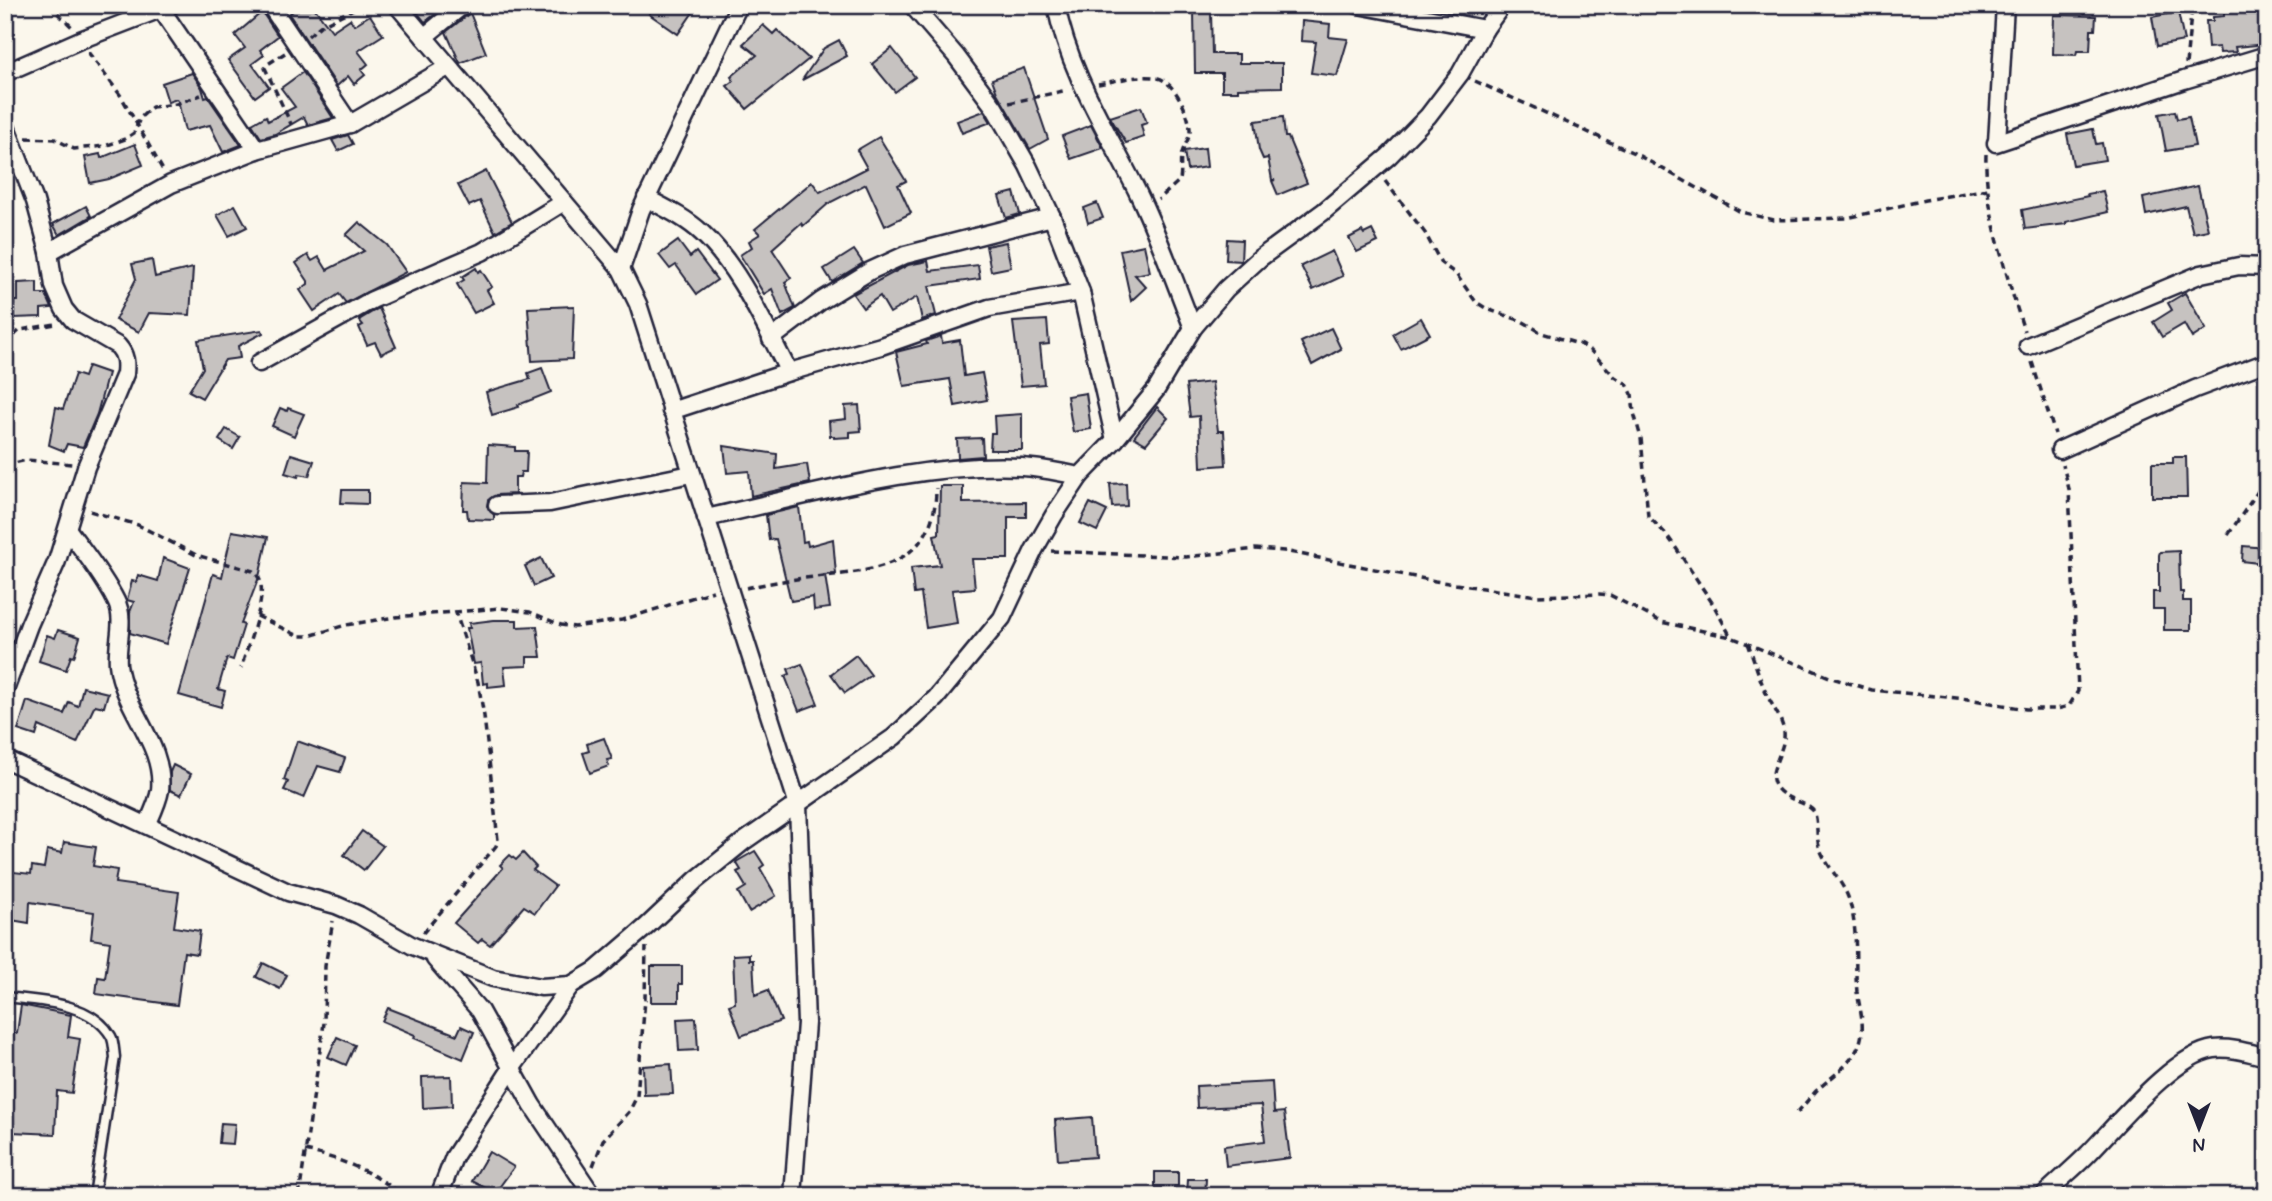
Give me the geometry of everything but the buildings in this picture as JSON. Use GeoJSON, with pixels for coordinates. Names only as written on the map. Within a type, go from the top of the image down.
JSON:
{"type":"FeatureCollection","features":[{"type":"Feature","properties":{"kind":"street"},"geometry":{"type":"LineString","coordinates":[[270,5],[350,124]]}},
{"type":"Feature","properties":{"kind":"street"},"geometry":{"type":"LineString","coordinates":[[397,5],[621,270],[638,304],[799,805],[806,1023],[793,1196]]}},
{"type":"Feature","properties":{"kind":"street"},"geometry":{"type":"LineString","coordinates":[[424,37],[463,5]]}},
{"type":"Feature","properties":{"kind":"street"},"geometry":{"type":"LineString","coordinates":[[621,270],[646,198],[738,5]]}},
{"type":"Feature","properties":{"kind":"street"},"geometry":{"type":"LineString","coordinates":[[912,5],[956,56],[994,107],[1028,166],[1052,217],[1081,292],[1115,440]]}},
{"type":"Feature","properties":{"kind":"street"},"geometry":{"type":"LineString","coordinates":[[1056,5],[1061,32],[1083,86],[1145,210],[1193,328]]}},
{"type":"Feature","properties":{"kind":"street"},"geometry":{"type":"LineString","coordinates":[[1359,5],[1485,29]]}},
{"type":"Feature","properties":{"kind":"street"},"geometry":{"type":"LineString","coordinates":[[439,1196],[454,1157],[511,1069],[571,985],[596,970],[734,849],[894,737],[936,698],[1002,618],[1034,550],[1080,476],[1115,440],[1156,390],[1193,328],[1226,289],[1260,258],[1323,212],[1374,169],[1428,116],[1460,74],[1502,5]]}},
{"type":"Feature","properties":{"kind":"street"},"geometry":{"type":"LineString","coordinates":[[2005,5],[1997,143],[2267,55]]}},
{"type":"Feature","properties":{"kind":"street"},"geometry":{"type":"LineString","coordinates":[[5,73],[166,7],[257,150]]}},
{"type":"Feature","properties":{"kind":"street"},"geometry":{"type":"LineString","coordinates":[[49,252],[171,184],[257,150],[350,124],[448,67]]}},
{"type":"Feature","properties":{"kind":"street"},"geometry":{"type":"LineString","coordinates":[[5,690],[68,530],[86,467],[125,374],[126,364],[124,352],[118,346],[74,320],[64,309],[54,286],[49,252],[35,201],[7,131]]}},
{"type":"Feature","properties":{"kind":"street"},"geometry":{"type":"LineString","coordinates":[[646,198],[700,231],[718,249],[789,372]]}},
{"type":"Feature","properties":{"kind":"street"},"geometry":{"type":"LineString","coordinates":[[259,363],[372,300],[482,252],[564,202]]}},
{"type":"Feature","properties":{"kind":"street"},"geometry":{"type":"LineString","coordinates":[[772,339],[821,301],[870,271],[905,255],[1052,217]]}},
{"type":"Feature","properties":{"kind":"street"},"geometry":{"type":"LineString","coordinates":[[2028,346],[2201,274],[2239,266],[2267,267]]}},
{"type":"Feature","properties":{"kind":"street"},"geometry":{"type":"LineString","coordinates":[[671,411],[789,372],[881,346],[989,308],[1081,292]]}},
{"type":"Feature","properties":{"kind":"street"},"geometry":{"type":"LineString","coordinates":[[2060,450],[2194,389],[2267,362]]}},
{"type":"Feature","properties":{"kind":"street"},"geometry":{"type":"LineString","coordinates":[[706,518],[907,473],[1024,467],[1080,476]]}},
{"type":"Feature","properties":{"kind":"street"},"geometry":{"type":"LineString","coordinates":[[496,506],[550,503],[691,474]]}},
{"type":"Feature","properties":{"kind":"street"},"geometry":{"type":"LineString","coordinates":[[68,530],[109,589],[119,609],[118,664],[124,691],[154,752],[160,777],[159,792],[147,825]]}},
{"type":"Feature","properties":{"kind":"street"},"geometry":{"type":"LineString","coordinates":[[5,759],[288,892],[336,905],[359,915],[431,954],[493,978],[523,985],[541,988],[571,985]]}},
{"type":"Feature","properties":{"kind":"street"},"geometry":{"type":"LineString","coordinates":[[431,954],[480,1011],[511,1069],[590,1190]]}},
{"type":"Feature","properties":{"kind":"street"},"geometry":{"type":"LineString","coordinates":[[2043,1196],[2172,1070],[2211,1049],[2231,1049],[2267,1057]]}},
{"type":"Feature","properties":{"kind":"lane"},"geometry":{"type":"LineString","coordinates":[[5,997],[74,1008],[95,1018],[112,1037],[115,1057],[94,1196]]}},
{"type":"Feature","properties":{"kind":"path"},"geometry":{"type":"LineString","coordinates":[[49,5],[76,32],[121,96],[171,184]]}},
{"type":"Feature","properties":{"kind":"path"},"geometry":{"type":"LineString","coordinates":[[298,139],[265,68],[320,26],[361,5]]}},
{"type":"Feature","properties":{"kind":"path"},"geometry":{"type":"LineString","coordinates":[[2184,80],[2192,5]]}},
{"type":"Feature","properties":{"kind":"path"},"geometry":{"type":"LineString","coordinates":[[1460,74],[1634,153],[1741,212],[1774,220],[1847,218],[1989,189]]}},
{"type":"Feature","properties":{"kind":"path"},"geometry":{"type":"LineString","coordinates":[[994,107],[1083,86],[1161,78],[1172,88],[1184,106],[1190,133],[1181,156],[1180,180],[1173,189],[1145,210]]}},
{"type":"Feature","properties":{"kind":"path"},"geometry":{"type":"LineString","coordinates":[[7,131],[55,139],[66,146],[84,150],[125,139],[134,133],[144,113],[152,107],[176,104],[206,93],[212,83]]}},
{"type":"Feature","properties":{"kind":"path"},"geometry":{"type":"LineString","coordinates":[[1034,550],[1186,557],[1255,549],[1284,551],[1435,582],[1536,596],[1609,595],[1661,622],[1748,643],[1832,678],[1872,690],[1968,699],[2026,709],[2057,709],[2069,706],[2078,691],[2069,489],[2060,450],[2007,273],[1989,189],[1986,149],[1997,143]]}},
{"type":"Feature","properties":{"kind":"path"},"geometry":{"type":"LineString","coordinates":[[1374,169],[1425,233],[1441,263],[1456,274],[1476,302],[1487,309],[1522,321],[1542,333],[1582,345],[1615,377],[1627,384],[1632,394],[1643,448],[1648,516],[1676,548],[1713,604],[1731,638]]}},
{"type":"Feature","properties":{"kind":"path"},"geometry":{"type":"LineString","coordinates":[[5,344],[20,330],[74,320]]}},
{"type":"Feature","properties":{"kind":"path"},"geometry":{"type":"LineString","coordinates":[[5,465],[38,460],[86,467]]}},
{"type":"Feature","properties":{"kind":"path"},"geometry":{"type":"LineString","coordinates":[[257,616],[299,636],[395,617],[512,608],[530,612],[561,625],[591,626],[645,614],[729,588],[884,567],[905,556],[927,529],[936,494],[936,470]]}},
{"type":"Feature","properties":{"kind":"path"},"geometry":{"type":"LineString","coordinates":[[2228,535],[2267,478]]}},
{"type":"Feature","properties":{"kind":"path"},"geometry":{"type":"LineString","coordinates":[[74,506],[138,525],[196,555],[253,571],[261,586],[257,616],[241,668]]}},
{"type":"Feature","properties":{"kind":"path"},"geometry":{"type":"LineString","coordinates":[[413,946],[496,846],[498,840],[478,682],[456,612]]}},
{"type":"Feature","properties":{"kind":"path"},"geometry":{"type":"LineString","coordinates":[[1748,643],[1766,693],[1783,725],[1783,749],[1773,781],[1787,797],[1811,808],[1815,814],[1819,846],[1848,898],[1857,945],[1857,992],[1863,1033],[1859,1046],[1839,1072],[1816,1091],[1795,1115]]}},
{"type":"Feature","properties":{"kind":"path"},"geometry":{"type":"LineString","coordinates":[[299,1196],[324,1023],[325,966],[336,905]]}},
{"type":"Feature","properties":{"kind":"path"},"geometry":{"type":"LineString","coordinates":[[590,1190],[599,1148],[629,1112],[637,1096],[646,984],[646,927]]}},
{"type":"Feature","properties":{"kind":"path"},"geometry":{"type":"LineString","coordinates":[[305,1151],[330,1156],[383,1181],[403,1196]]}}]}
